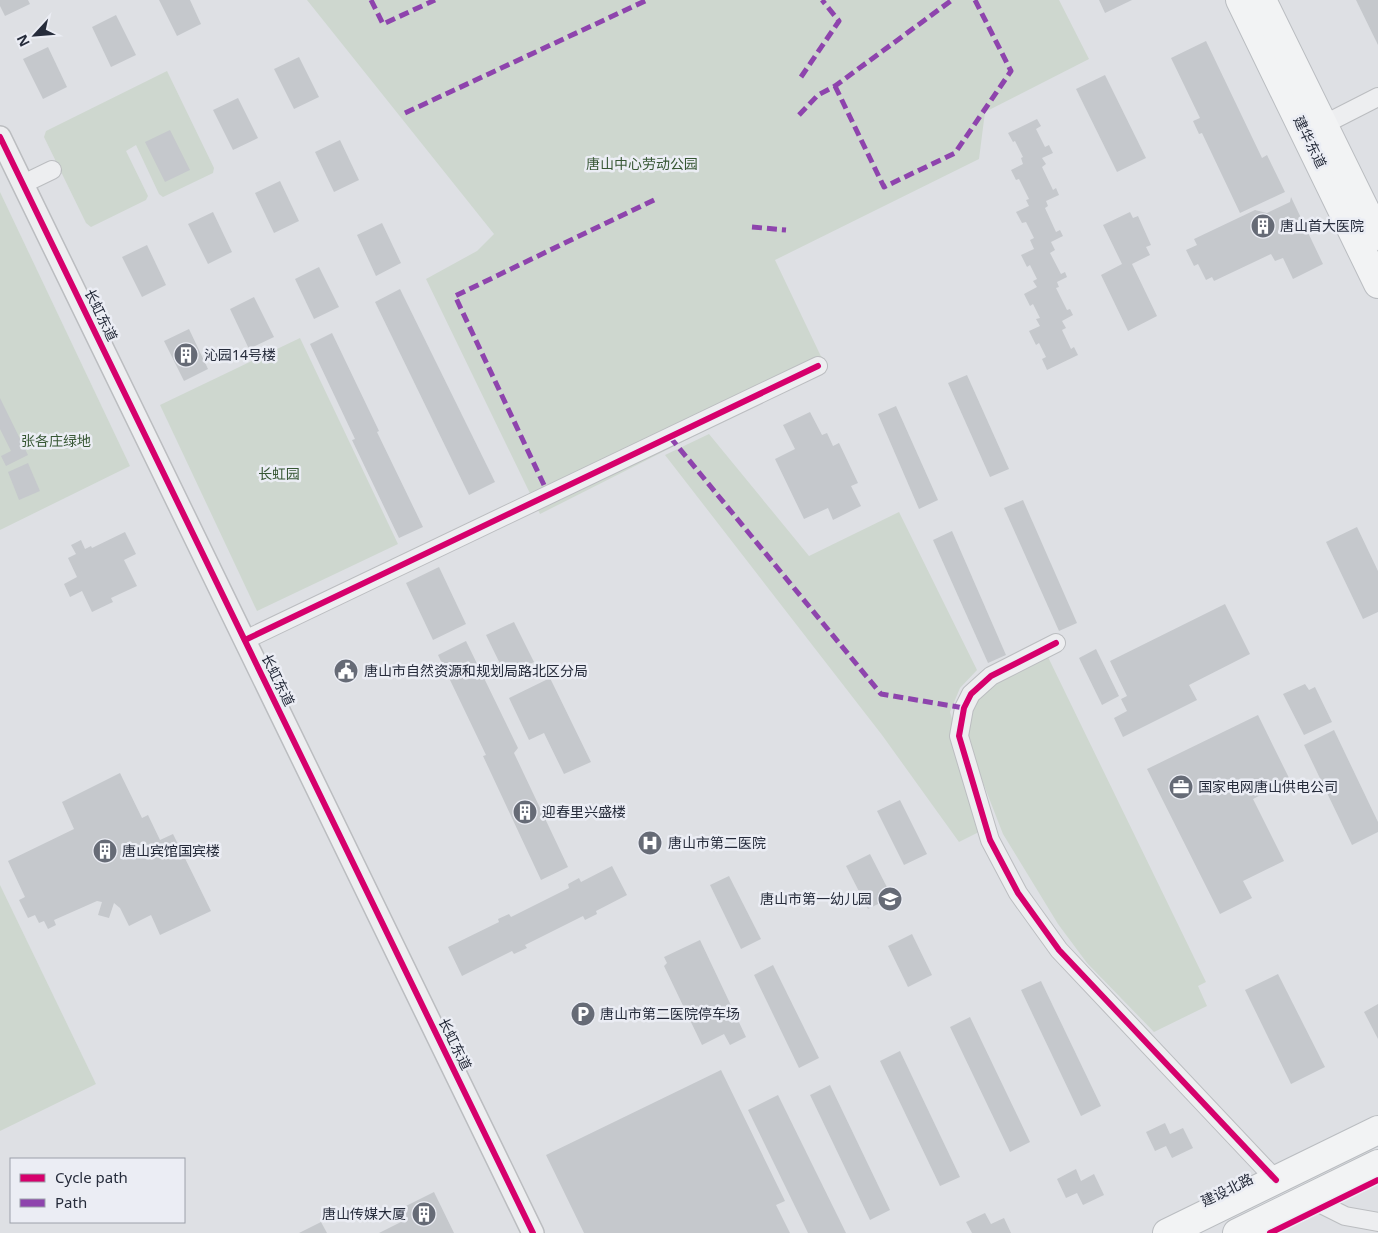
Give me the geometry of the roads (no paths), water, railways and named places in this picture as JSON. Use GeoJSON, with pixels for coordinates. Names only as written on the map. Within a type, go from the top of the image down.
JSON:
{"type":"FeatureCollection","features":[{"type":"Feature","properties":{"kind":"main road","name":"建华东道"},"geometry":{"type":"LineString","coordinates":[[1240,0],[1378,284]]}},
{"type":"Feature","properties":{"kind":"main road","name":"建华东道"},"geometry":{"type":"LineString","coordinates":[[1262,0],[1378,236]]}},
{"type":"Feature","properties":{"kind":"main road","name":"建设北路"},"geometry":{"type":"LineString","coordinates":[[1167,1233],[1378,1130]]}},
{"type":"Feature","properties":{"kind":"main road"},"geometry":{"type":"LineString","coordinates":[[1237,1233],[1378,1164]]}},
{"type":"Feature","properties":{"kind":"street"},"geometry":{"type":"LineString","coordinates":[[1323,124],[1378,97]]}},
{"type":"Feature","properties":{"kind":"street","name":"长虹东道"},"geometry":{"type":"LineString","coordinates":[[0,137],[5,160],[23,184],[533,1233]]}},
{"type":"Feature","properties":{"kind":"street"},"geometry":{"type":"LineString","coordinates":[[23,184],[52,170]]}},
{"type":"Feature","properties":{"kind":"street"},"geometry":{"type":"LineString","coordinates":[[245,640],[818,366]]}},
{"type":"Feature","properties":{"kind":"street"},"geometry":{"type":"LineString","coordinates":[[1056,643],[991,676],[971,694],[964,708],[959,736],[990,840],[1018,893],[1059,950],[1276,1180]]}},
{"type":"Feature","properties":{"kind":"street"},"geometry":{"type":"LineString","coordinates":[[1308,1198],[1345,1216],[1378,1222]]}},
{"type":"Feature","properties":{"kind":"place","name":"唐山首大医院"},"geometry":{"type":"Point","coordinates":[1263,226]}},
{"type":"Feature","properties":{"kind":"place","name":"沁园14号楼"},"geometry":{"type":"Point","coordinates":[186,355]}},
{"type":"Feature","properties":{"kind":"place","name":"唐山市自然资源和规划局路北区分局"},"geometry":{"type":"Point","coordinates":[346,671]}},
{"type":"Feature","properties":{"kind":"place","name":"国家电网唐山供电公司"},"geometry":{"type":"Point","coordinates":[1181,787]}},
{"type":"Feature","properties":{"kind":"place","name":"迎春里兴盛楼"},"geometry":{"type":"Point","coordinates":[525,812]}},
{"type":"Feature","properties":{"kind":"place","name":"唐山市第二医院"},"geometry":{"type":"Point","coordinates":[650,843]}},
{"type":"Feature","properties":{"kind":"place","name":"唐山宾馆国宾楼"},"geometry":{"type":"Point","coordinates":[105,851]}},
{"type":"Feature","properties":{"kind":"place","name":"唐山市第一幼儿园"},"geometry":{"type":"Point","coordinates":[890,899]}},
{"type":"Feature","properties":{"kind":"place","name":"唐山市第二医院停车场"},"geometry":{"type":"Point","coordinates":[583,1014]}},
{"type":"Feature","properties":{"kind":"place","name":"唐山传媒大厦"},"geometry":{"type":"Point","coordinates":[424,1214]}},
{"type":"Feature","properties":{"kind":"park label","name":"唐山中心劳动公园"},"geometry":{"type":"Point","coordinates":[642,164]}},
{"type":"Feature","properties":{"kind":"park label","name":"张各庄绿地"},"geometry":{"type":"Point","coordinates":[56,441]}},
{"type":"Feature","properties":{"kind":"park label","name":"长虹园"},"geometry":{"type":"Point","coordinates":[279,474]}}]}
